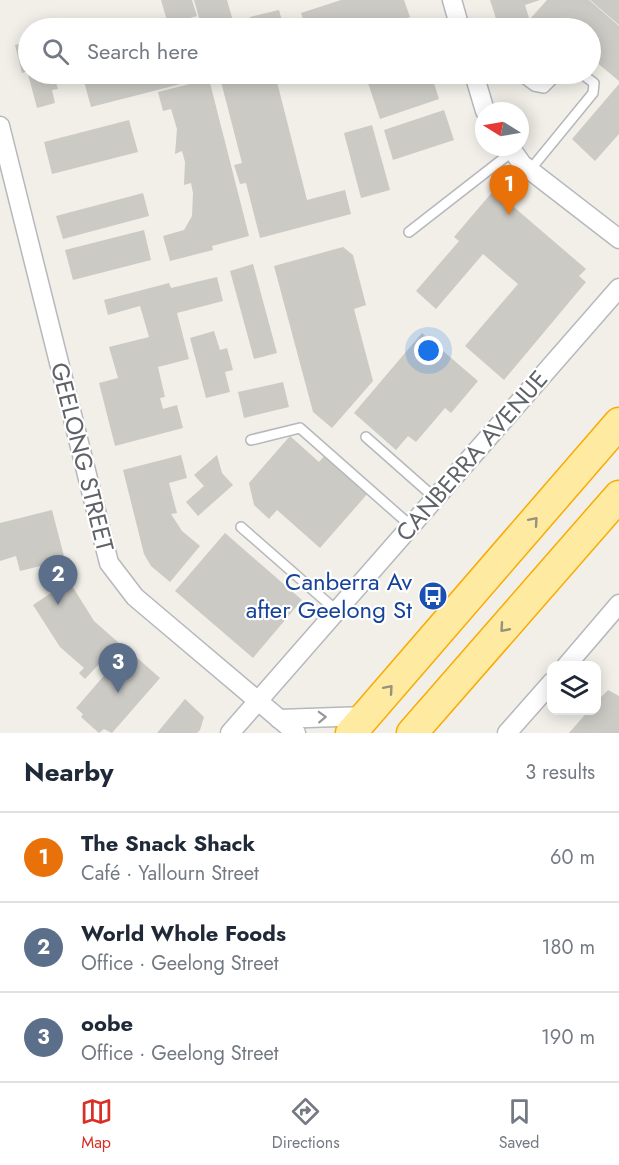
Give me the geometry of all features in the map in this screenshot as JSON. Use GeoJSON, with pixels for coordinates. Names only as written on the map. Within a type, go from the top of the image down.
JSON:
{"type":"FeatureCollection","features":[{"type":"Feature","properties":{"kind":"highway"},"geometry":{"type":"LineString","coordinates":[[358,724],[619,423]]}},
{"type":"Feature","properties":{"kind":"highway"},"geometry":{"type":"LineString","coordinates":[[596,450],[619,429]]}},
{"type":"Feature","properties":{"kind":"highway"},"geometry":{"type":"LineString","coordinates":[[412,733],[619,496]]}},
{"type":"Feature","properties":{"kind":"street"},"geometry":{"type":"LineString","coordinates":[[452,0],[457,18]]}},
{"type":"Feature","properties":{"kind":"street"},"geometry":{"type":"LineString","coordinates":[[477,84],[482,102]]}},
{"type":"Feature","properties":{"kind":"street","name":"GEELONG STREET"},"geometry":{"type":"LineString","coordinates":[[0,126],[109,563],[135,597],[258,701],[280,726],[296,733]]}},
{"type":"Feature","properties":{"kind":"street"},"geometry":{"type":"LineString","coordinates":[[518,156],[531,170],[619,239]]}},
{"type":"Feature","properties":{"kind":"street","name":"CANBERRA AVENUE"},"geometry":{"type":"LineString","coordinates":[[230,733],[619,288]]}},
{"type":"Feature","properties":{"kind":"street"},"geometry":{"type":"LineString","coordinates":[[570,661],[619,604]]}},
{"type":"Feature","properties":{"kind":"street"},"geometry":{"type":"LineString","coordinates":[[507,733],[547,688]]}},
{"type":"Feature","properties":{"kind":"street"},"geometry":{"type":"LineString","coordinates":[[280,726],[358,724]]}},
{"type":"Feature","properties":{"kind":"lane"},"geometry":{"type":"LineString","coordinates":[[532,84],[538,88],[544,88],[548,84]]}},
{"type":"Feature","properties":{"kind":"lane"},"geometry":{"type":"LineString","coordinates":[[531,170],[593,93],[594,84]]}},
{"type":"Feature","properties":{"kind":"lane"},"geometry":{"type":"LineString","coordinates":[[409,232],[503,156]]}},
{"type":"Feature","properties":{"kind":"lane"},"geometry":{"type":"LineString","coordinates":[[251,440],[300,428],[411,525]]}},
{"type":"Feature","properties":{"kind":"lane"},"geometry":{"type":"LineString","coordinates":[[366,437],[435,498]]}},
{"type":"Feature","properties":{"kind":"lane"},"geometry":{"type":"LineString","coordinates":[[241,527],[337,611]]}},
{"type":"Feature","properties":{"kind":"building"},"geometry":{"type":"Polygon","coordinates":[[[161,0],[192,0],[197,16],[166,18],[161,0]]]}},
{"type":"Feature","properties":{"kind":"building"},"geometry":{"type":"Polygon","coordinates":[[[194,0],[227,0],[232,18],[199,18],[194,0]]]}},
{"type":"Feature","properties":{"kind":"building"},"geometry":{"type":"Polygon","coordinates":[[[341,0],[404,0],[410,17],[303,18],[301,13],[341,0]]]}},
{"type":"Feature","properties":{"kind":"building"},"geometry":{"type":"Polygon","coordinates":[[[490,0],[540,0],[525,5],[529,18],[496,18],[490,0]]]}},
{"type":"Feature","properties":{"kind":"building"},"geometry":{"type":"Polygon","coordinates":[[[547,0],[589,0],[619,26],[619,81],[601,66],[601,18],[531,18],[547,0]]]}},
{"type":"Feature","properties":{"kind":"building"},"geometry":{"type":"Polygon","coordinates":[[[590,0],[619,0],[619,25],[590,0]]]}},
{"type":"Feature","properties":{"kind":"building"},"geometry":{"type":"Polygon","coordinates":[[[279,10],[281,18],[250,18],[279,10]]]}},
{"type":"Feature","properties":{"kind":"building"},"geometry":{"type":"Polygon","coordinates":[[[31,84],[57,84],[58,89],[52,90],[55,103],[37,108],[31,84]]]}},
{"type":"Feature","properties":{"kind":"building"},"geometry":{"type":"Polygon","coordinates":[[[85,84],[181,84],[91,107],[85,84]]]}},
{"type":"Feature","properties":{"kind":"building"},"geometry":{"type":"Polygon","coordinates":[[[189,84],[210,84],[249,236],[212,246],[213,250],[170,261],[163,236],[184,230],[192,216],[193,193],[191,183],[184,185],[185,162],[182,151],[175,154],[177,129],[171,109],[163,111],[158,92],[189,84]]]}},
{"type":"Feature","properties":{"kind":"building"},"geometry":{"type":"Polygon","coordinates":[[[222,84],[278,84],[307,200],[345,190],[351,214],[260,238],[246,183],[240,184],[234,165],[242,163],[222,84]]]}},
{"type":"Feature","properties":{"kind":"building"},"geometry":{"type":"Polygon","coordinates":[[[368,84],[434,84],[439,99],[380,119],[368,84]]]}},
{"type":"Feature","properties":{"kind":"building"},"geometry":{"type":"Polygon","coordinates":[[[619,84],[619,134],[595,161],[572,139],[619,84]]]}},
{"type":"Feature","properties":{"kind":"building"},"geometry":{"type":"Polygon","coordinates":[[[444,110],[454,140],[393,160],[384,130],[444,110]]]}},
{"type":"Feature","properties":{"kind":"building"},"geometry":{"type":"Polygon","coordinates":[[[129,120],[138,152],[52,174],[44,142],[129,120]]]}},
{"type":"Feature","properties":{"kind":"building"},"geometry":{"type":"Polygon","coordinates":[[[372,125],[390,190],[361,198],[344,133],[372,125]]]}},
{"type":"Feature","properties":{"kind":"building"},"geometry":{"type":"Polygon","coordinates":[[[494,190],[586,269],[579,276],[586,282],[504,380],[465,346],[518,284],[483,254],[436,309],[416,291],[459,241],[454,237],[494,190]]]}},
{"type":"Feature","properties":{"kind":"building"},"geometry":{"type":"Polygon","coordinates":[[[143,193],[149,216],[63,239],[56,216],[143,193]]]}},
{"type":"Feature","properties":{"kind":"building"},"geometry":{"type":"Polygon","coordinates":[[[144,230],[151,260],[73,280],[65,250],[144,230]]]}},
{"type":"Feature","properties":{"kind":"building"},"geometry":{"type":"Polygon","coordinates":[[[343,247],[353,255],[366,305],[354,309],[373,381],[332,428],[313,412],[274,266],[343,247]]]}},
{"type":"Feature","properties":{"kind":"building"},"geometry":{"type":"Polygon","coordinates":[[[253,264],[277,353],[254,359],[230,271],[253,264]]]}},
{"type":"Feature","properties":{"kind":"building"},"geometry":{"type":"Polygon","coordinates":[[[217,277],[223,301],[177,313],[189,359],[158,367],[165,397],[160,398],[163,409],[177,405],[183,428],[115,446],[99,383],[118,378],[109,347],[149,337],[140,306],[108,315],[104,300],[169,283],[171,288],[217,277]]]}},
{"type":"Feature","properties":{"kind":"building"},"geometry":{"type":"Polygon","coordinates":[[[214,331],[220,350],[227,348],[233,370],[225,372],[230,392],[206,398],[190,338],[214,331]]]}},
{"type":"Feature","properties":{"kind":"building"},"geometry":{"type":"Polygon","coordinates":[[[422,333],[478,381],[451,413],[445,408],[416,442],[408,436],[396,450],[354,413],[422,333]]]}},
{"type":"Feature","properties":{"kind":"building"},"geometry":{"type":"Polygon","coordinates":[[[283,382],[289,407],[244,418],[238,392],[283,382]]]}},
{"type":"Feature","properties":{"kind":"building"},"geometry":{"type":"Polygon","coordinates":[[[290,436],[319,462],[326,454],[369,492],[320,548],[277,510],[269,519],[254,505],[249,483],[290,436]]]}},
{"type":"Feature","properties":{"kind":"building"},"geometry":{"type":"Polygon","coordinates":[[[181,455],[187,478],[169,483],[177,513],[171,514],[182,531],[200,546],[170,582],[151,566],[144,554],[123,470],[181,455]]]}},
{"type":"Feature","properties":{"kind":"building"},"geometry":{"type":"Polygon","coordinates":[[[217,455],[222,473],[233,485],[198,516],[186,502],[204,486],[194,475],[217,455]]]}},
{"type":"Feature","properties":{"kind":"building"},"geometry":{"type":"Polygon","coordinates":[[[52,510],[65,560],[20,571],[16,556],[0,561],[0,523],[52,510]]]}},
{"type":"Feature","properties":{"kind":"building"},"geometry":{"type":"Polygon","coordinates":[[[225,533],[302,600],[253,658],[175,591],[225,533]]]}},
{"type":"Feature","properties":{"kind":"building"},"geometry":{"type":"Polygon","coordinates":[[[69,581],[94,621],[119,643],[85,679],[79,673],[84,668],[60,647],[33,605],[69,581]]]}},
{"type":"Feature","properties":{"kind":"building"},"geometry":{"type":"Polygon","coordinates":[[[127,649],[160,678],[112,733],[104,729],[99,733],[81,717],[83,714],[76,708],[127,649]]]}},
{"type":"Feature","properties":{"kind":"building"},"geometry":{"type":"Polygon","coordinates":[[[608,690],[619,696],[619,733],[569,733],[585,715],[601,715],[601,697],[608,690]]]}},
{"type":"Feature","properties":{"kind":"building"},"geometry":{"type":"Polygon","coordinates":[[[185,699],[204,717],[200,730],[197,733],[157,733],[185,699]]]}},
{"type":"Feature","properties":{"kind":"place","name":"The Snack Shack"},"geometry":{"type":"Point","coordinates":[509,215]}},
{"type":"Feature","properties":{"kind":"place","name":"Canberra Av after Geelong St"},"geometry":{"type":"Point","coordinates":[433,596]}},
{"type":"Feature","properties":{"kind":"place","name":"World Whole Foods"},"geometry":{"type":"Point","coordinates":[58,605]}},
{"type":"Feature","properties":{"kind":"place","name":"oobe"},"geometry":{"type":"Point","coordinates":[118,693]}}]}
